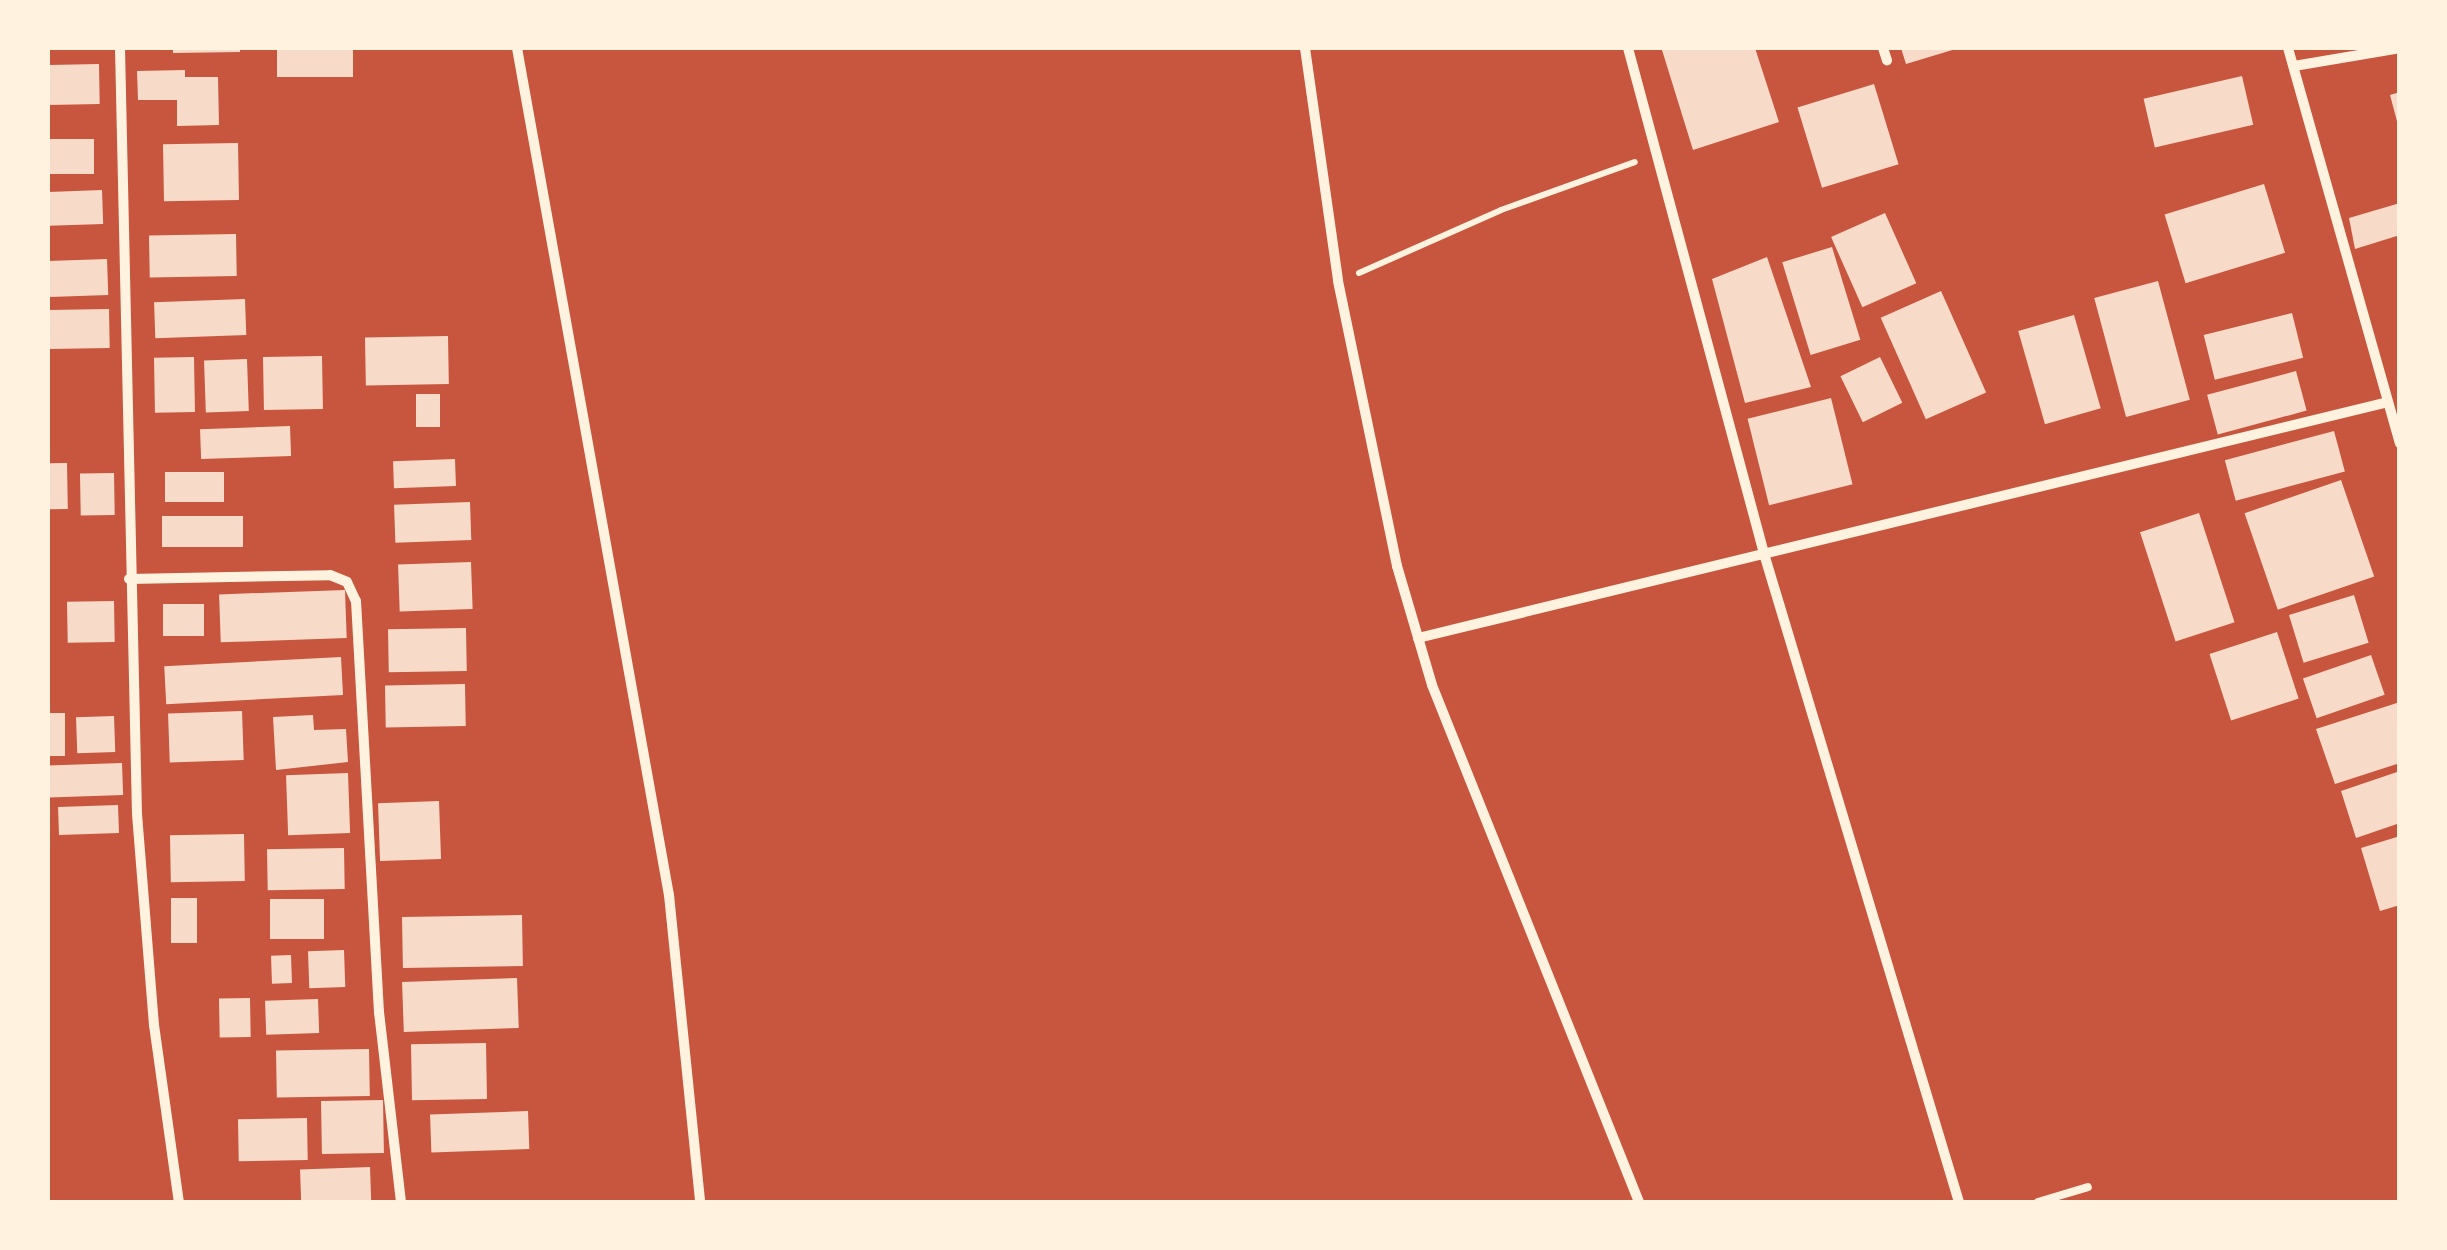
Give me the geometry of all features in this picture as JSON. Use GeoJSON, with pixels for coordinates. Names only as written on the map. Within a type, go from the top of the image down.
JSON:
{"type":"FeatureCollection","features":[{"type":"Feature","properties":{"kind":"street"},"geometry":{"type":"LineString","coordinates":[[120,48],[129,579],[146,929],[179,1202]]}},
{"type":"Feature","properties":{"kind":"street"},"geometry":{"type":"LineString","coordinates":[[517,48],[669,895],[700,1202]]}},
{"type":"Feature","properties":{"kind":"street"},"geometry":{"type":"LineString","coordinates":[[1304,48],[1338,281],[1418,638],[1638,1202]]}},
{"type":"Feature","properties":{"kind":"street"},"geometry":{"type":"LineString","coordinates":[[1628,48],[1660,154],[1765,557],[1958,1202]]}},
{"type":"Feature","properties":{"kind":"street"},"geometry":{"type":"LineString","coordinates":[[1883,48],[1887,60]]}},
{"type":"Feature","properties":{"kind":"street"},"geometry":{"type":"LineString","coordinates":[[2288,48],[2400,443]]}},
{"type":"Feature","properties":{"kind":"street"},"geometry":{"type":"LineString","coordinates":[[2294,66],[2400,48]]}},
{"type":"Feature","properties":{"kind":"street"},"geometry":{"type":"LineString","coordinates":[[1418,638],[1765,557],[2388,402]]}},
{"type":"Feature","properties":{"kind":"street"},"geometry":{"type":"LineString","coordinates":[[129,579],[330,575],[347,582],[356,601],[380,1012],[401,1202]]}},
{"type":"Feature","properties":{"kind":"lane"},"geometry":{"type":"LineString","coordinates":[[2038,1202],[2088,1187]]}},
{"type":"Feature","properties":{"kind":"path"},"geometry":{"type":"LineString","coordinates":[[1338,281],[1501,210],[1660,154]]}},
{"type":"Feature","properties":{"kind":"building"},"geometry":{"type":"Polygon","coordinates":[[[173,48],[240,48],[240,52],[173,53],[173,48]]]}},
{"type":"Feature","properties":{"kind":"building"},"geometry":{"type":"Polygon","coordinates":[[[277,48],[353,48],[353,77],[277,77],[277,48]]]}},
{"type":"Feature","properties":{"kind":"building"},"geometry":{"type":"Polygon","coordinates":[[[1755,48],[1779,122],[1693,150],[1662,50],[1755,48]]]}},
{"type":"Feature","properties":{"kind":"building"},"geometry":{"type":"Polygon","coordinates":[[[1901,48],[1959,48],[1906,64],[1901,48]]]}},
{"type":"Feature","properties":{"kind":"building"},"geometry":{"type":"Polygon","coordinates":[[[99,64],[100,104],[49,105],[48,65],[99,64]]]}},
{"type":"Feature","properties":{"kind":"building"},"geometry":{"type":"Polygon","coordinates":[[[185,70],[185,77],[218,77],[219,125],[177,126],[177,100],[138,100],[137,71],[185,70]]]}},
{"type":"Feature","properties":{"kind":"building"},"geometry":{"type":"Polygon","coordinates":[[[2242,76],[2253,125],[2155,147],[2144,99],[2242,76]]]}},
{"type":"Feature","properties":{"kind":"building"},"geometry":{"type":"Polygon","coordinates":[[[1874,84],[1899,164],[1822,188],[1797,107],[1874,84]]]}},
{"type":"Feature","properties":{"kind":"building"},"geometry":{"type":"Polygon","coordinates":[[[2400,92],[2400,125],[2398,125],[2390,95],[2400,92]]]}},
{"type":"Feature","properties":{"kind":"building"},"geometry":{"type":"Polygon","coordinates":[[[48,139],[94,139],[94,174],[48,174],[48,139]]]}},
{"type":"Feature","properties":{"kind":"building"},"geometry":{"type":"Polygon","coordinates":[[[238,143],[239,200],[164,201],[163,144],[238,143]]]}},
{"type":"Feature","properties":{"kind":"building"},"geometry":{"type":"Polygon","coordinates":[[[2264,184],[2285,253],[2186,283],[2165,214],[2264,184]]]}},
{"type":"Feature","properties":{"kind":"building"},"geometry":{"type":"Polygon","coordinates":[[[102,190],[103,224],[49,226],[48,192],[102,190]]]}},
{"type":"Feature","properties":{"kind":"building"},"geometry":{"type":"Polygon","coordinates":[[[2400,203],[2400,235],[2355,249],[2349,218],[2400,203]]]}},
{"type":"Feature","properties":{"kind":"building"},"geometry":{"type":"Polygon","coordinates":[[[1885,213],[1916,283],[1862,307],[1831,237],[1885,213]]]}},
{"type":"Feature","properties":{"kind":"building"},"geometry":{"type":"Polygon","coordinates":[[[236,234],[237,276],[150,278],[149,236],[236,234]]]}},
{"type":"Feature","properties":{"kind":"building"},"geometry":{"type":"Polygon","coordinates":[[[1832,247],[1860,340],[1811,355],[1782,262],[1832,247]]]}},
{"type":"Feature","properties":{"kind":"building"},"geometry":{"type":"Polygon","coordinates":[[[1767,257],[1811,387],[1745,403],[1712,279],[1767,257]]]}},
{"type":"Feature","properties":{"kind":"building"},"geometry":{"type":"Polygon","coordinates":[[[107,259],[108,295],[49,297],[48,261],[107,259]]]}},
{"type":"Feature","properties":{"kind":"building"},"geometry":{"type":"Polygon","coordinates":[[[2158,281],[2190,400],[2126,417],[2094,298],[2158,281]]]}},
{"type":"Feature","properties":{"kind":"building"},"geometry":{"type":"Polygon","coordinates":[[[1941,291],[1986,392],[1926,419],[1881,318],[1941,291]]]}},
{"type":"Feature","properties":{"kind":"building"},"geometry":{"type":"Polygon","coordinates":[[[245,299],[246,335],[155,338],[154,302],[245,299]]]}},
{"type":"Feature","properties":{"kind":"building"},"geometry":{"type":"Polygon","coordinates":[[[109,309],[110,348],[49,349],[48,310],[109,309]]]}},
{"type":"Feature","properties":{"kind":"building"},"geometry":{"type":"Polygon","coordinates":[[[2292,313],[2303,358],[2215,380],[2204,335],[2292,313]]]}},
{"type":"Feature","properties":{"kind":"building"},"geometry":{"type":"Polygon","coordinates":[[[2074,315],[2101,408],[2045,424],[2018,331],[2074,315]]]}},
{"type":"Feature","properties":{"kind":"building"},"geometry":{"type":"Polygon","coordinates":[[[448,336],[449,384],[366,385],[365,337],[448,336]]]}},
{"type":"Feature","properties":{"kind":"building"},"geometry":{"type":"Polygon","coordinates":[[[322,356],[323,409],[264,410],[263,357],[322,356]]]}},
{"type":"Feature","properties":{"kind":"building"},"geometry":{"type":"Polygon","coordinates":[[[194,357],[195,412],[155,413],[154,358],[194,357]]]}},
{"type":"Feature","properties":{"kind":"building"},"geometry":{"type":"Polygon","coordinates":[[[1880,357],[1902,403],[1863,422],[1840,376],[1880,357]]]}},
{"type":"Feature","properties":{"kind":"building"},"geometry":{"type":"Polygon","coordinates":[[[247,359],[249,411],[206,412],[204,361],[247,359]]]}},
{"type":"Feature","properties":{"kind":"building"},"geometry":{"type":"Polygon","coordinates":[[[2296,371],[2307,411],[2218,434],[2207,395],[2296,371]]]}},
{"type":"Feature","properties":{"kind":"building"},"geometry":{"type":"Polygon","coordinates":[[[416,394],[440,394],[440,427],[416,427],[416,394]]]}},
{"type":"Feature","properties":{"kind":"building"},"geometry":{"type":"Polygon","coordinates":[[[1831,398],[1853,484],[1769,505],[1748,419],[1831,398]]]}},
{"type":"Feature","properties":{"kind":"building"},"geometry":{"type":"Polygon","coordinates":[[[290,426],[291,456],[201,459],[200,429],[290,426]]]}},
{"type":"Feature","properties":{"kind":"building"},"geometry":{"type":"Polygon","coordinates":[[[2334,431],[2345,472],[2236,501],[2225,460],[2334,431]]]}},
{"type":"Feature","properties":{"kind":"building"},"geometry":{"type":"Polygon","coordinates":[[[455,459],[456,486],[394,488],[393,461],[455,459]]]}},
{"type":"Feature","properties":{"kind":"building"},"geometry":{"type":"Polygon","coordinates":[[[48,463],[67,463],[68,509],[49,509],[48,463]]]}},
{"type":"Feature","properties":{"kind":"building"},"geometry":{"type":"Polygon","coordinates":[[[165,472],[224,472],[224,502],[165,502],[165,472]]]}},
{"type":"Feature","properties":{"kind":"building"},"geometry":{"type":"Polygon","coordinates":[[[114,473],[115,515],[81,516],[80,474],[114,473]]]}},
{"type":"Feature","properties":{"kind":"building"},"geometry":{"type":"Polygon","coordinates":[[[2341,480],[2374,576],[2278,610],[2245,513],[2341,480]]]}},
{"type":"Feature","properties":{"kind":"building"},"geometry":{"type":"Polygon","coordinates":[[[470,502],[471,540],[395,543],[394,505],[470,502]]]}},
{"type":"Feature","properties":{"kind":"building"},"geometry":{"type":"Polygon","coordinates":[[[2199,513],[2235,622],[2176,642],[2140,532],[2199,513]]]}},
{"type":"Feature","properties":{"kind":"building"},"geometry":{"type":"Polygon","coordinates":[[[162,516],[243,516],[243,547],[162,547],[162,516]]]}},
{"type":"Feature","properties":{"kind":"building"},"geometry":{"type":"Polygon","coordinates":[[[471,562],[473,609],[400,612],[398,565],[471,562]]]}},
{"type":"Feature","properties":{"kind":"building"},"geometry":{"type":"Polygon","coordinates":[[[345,590],[347,638],[221,642],[219,594],[345,590]]]}},
{"type":"Feature","properties":{"kind":"building"},"geometry":{"type":"Polygon","coordinates":[[[2354,595],[2369,643],[2304,663],[2289,615],[2354,595]]]}},
{"type":"Feature","properties":{"kind":"building"},"geometry":{"type":"Polygon","coordinates":[[[114,601],[115,642],[68,643],[67,602],[114,601]]]}},
{"type":"Feature","properties":{"kind":"building"},"geometry":{"type":"Polygon","coordinates":[[[163,604],[204,604],[204,636],[163,636],[163,604]]]}},
{"type":"Feature","properties":{"kind":"building"},"geometry":{"type":"Polygon","coordinates":[[[466,628],[467,671],[389,672],[388,629],[466,628]]]}},
{"type":"Feature","properties":{"kind":"building"},"geometry":{"type":"Polygon","coordinates":[[[2277,632],[2299,699],[2231,721],[2209,654],[2277,632]]]}},
{"type":"Feature","properties":{"kind":"building"},"geometry":{"type":"Polygon","coordinates":[[[2371,655],[2385,695],[2317,718],[2303,678],[2371,655]]]}},
{"type":"Feature","properties":{"kind":"building"},"geometry":{"type":"Polygon","coordinates":[[[341,657],[343,695],[166,704],[164,666],[341,657]]]}},
{"type":"Feature","properties":{"kind":"building"},"geometry":{"type":"Polygon","coordinates":[[[465,684],[466,726],[386,727],[385,685],[465,684]]]}},
{"type":"Feature","properties":{"kind":"building"},"geometry":{"type":"Polygon","coordinates":[[[2400,702],[2400,763],[2335,784],[2316,729],[2400,702]]]}},
{"type":"Feature","properties":{"kind":"building"},"geometry":{"type":"Polygon","coordinates":[[[242,711],[244,760],[170,763],[168,714],[242,711]]]}},
{"type":"Feature","properties":{"kind":"building"},"geometry":{"type":"Polygon","coordinates":[[[48,713],[65,713],[65,756],[48,756],[48,713]]]}},
{"type":"Feature","properties":{"kind":"building"},"geometry":{"type":"Polygon","coordinates":[[[313,715],[314,730],[346,729],[348,762],[276,770],[273,717],[313,715]]]}},
{"type":"Feature","properties":{"kind":"building"},"geometry":{"type":"Polygon","coordinates":[[[114,716],[115,752],[77,753],[76,717],[114,716]]]}},
{"type":"Feature","properties":{"kind":"building"},"geometry":{"type":"Polygon","coordinates":[[[122,763],[123,795],[49,798],[48,766],[122,763]]]}},
{"type":"Feature","properties":{"kind":"building"},"geometry":{"type":"Polygon","coordinates":[[[2400,771],[2400,823],[2356,838],[2341,791],[2400,771]]]}},
{"type":"Feature","properties":{"kind":"building"},"geometry":{"type":"Polygon","coordinates":[[[348,773],[350,833],[288,835],[286,775],[348,773]]]}},
{"type":"Feature","properties":{"kind":"building"},"geometry":{"type":"Polygon","coordinates":[[[439,801],[441,859],[380,861],[378,803],[439,801]]]}},
{"type":"Feature","properties":{"kind":"building"},"geometry":{"type":"Polygon","coordinates":[[[118,805],[119,833],[59,835],[58,807],[118,805]]]}},
{"type":"Feature","properties":{"kind":"building"},"geometry":{"type":"Polygon","coordinates":[[[244,834],[245,881],[171,882],[170,835],[244,834]]]}},
{"type":"Feature","properties":{"kind":"building"},"geometry":{"type":"Polygon","coordinates":[[[2400,836],[2400,905],[2380,911],[2361,848],[2400,836]]]}},
{"type":"Feature","properties":{"kind":"building"},"geometry":{"type":"Polygon","coordinates":[[[344,848],[345,889],[268,890],[267,849],[344,848]]]}},
{"type":"Feature","properties":{"kind":"building"},"geometry":{"type":"Polygon","coordinates":[[[171,898],[197,898],[197,943],[171,943],[171,898]]]}},
{"type":"Feature","properties":{"kind":"building"},"geometry":{"type":"Polygon","coordinates":[[[270,899],[324,899],[324,939],[270,939],[270,899]]]}},
{"type":"Feature","properties":{"kind":"building"},"geometry":{"type":"Polygon","coordinates":[[[522,915],[523,966],[403,968],[402,917],[522,915]]]}},
{"type":"Feature","properties":{"kind":"building"},"geometry":{"type":"Polygon","coordinates":[[[344,950],[345,987],[309,988],[308,951],[344,950]]]}},
{"type":"Feature","properties":{"kind":"building"},"geometry":{"type":"Polygon","coordinates":[[[291,955],[292,983],[272,984],[271,956],[291,955]]]}},
{"type":"Feature","properties":{"kind":"building"},"geometry":{"type":"Polygon","coordinates":[[[517,978],[519,1028],[404,1032],[402,982],[517,978]]]}},
{"type":"Feature","properties":{"kind":"building"},"geometry":{"type":"Polygon","coordinates":[[[250,998],[251,1037],[220,1038],[219,999],[250,998]]]}},
{"type":"Feature","properties":{"kind":"building"},"geometry":{"type":"Polygon","coordinates":[[[318,999],[319,1033],[266,1035],[265,1001],[318,999]]]}},
{"type":"Feature","properties":{"kind":"building"},"geometry":{"type":"Polygon","coordinates":[[[486,1043],[487,1099],[412,1100],[411,1044],[486,1043]]]}},
{"type":"Feature","properties":{"kind":"building"},"geometry":{"type":"Polygon","coordinates":[[[369,1049],[370,1096],[277,1098],[276,1051],[369,1049]]]}},
{"type":"Feature","properties":{"kind":"building"},"geometry":{"type":"Polygon","coordinates":[[[383,1100],[384,1153],[322,1154],[321,1101],[383,1100]]]}},
{"type":"Feature","properties":{"kind":"building"},"geometry":{"type":"Polygon","coordinates":[[[528,1111],[529,1149],[431,1152],[430,1114],[528,1111]]]}},
{"type":"Feature","properties":{"kind":"building"},"geometry":{"type":"Polygon","coordinates":[[[307,1118],[308,1160],[239,1161],[238,1119],[307,1118]]]}},
{"type":"Feature","properties":{"kind":"building"},"geometry":{"type":"Polygon","coordinates":[[[370,1167],[371,1202],[301,1202],[300,1169],[370,1167]]]}}]}
